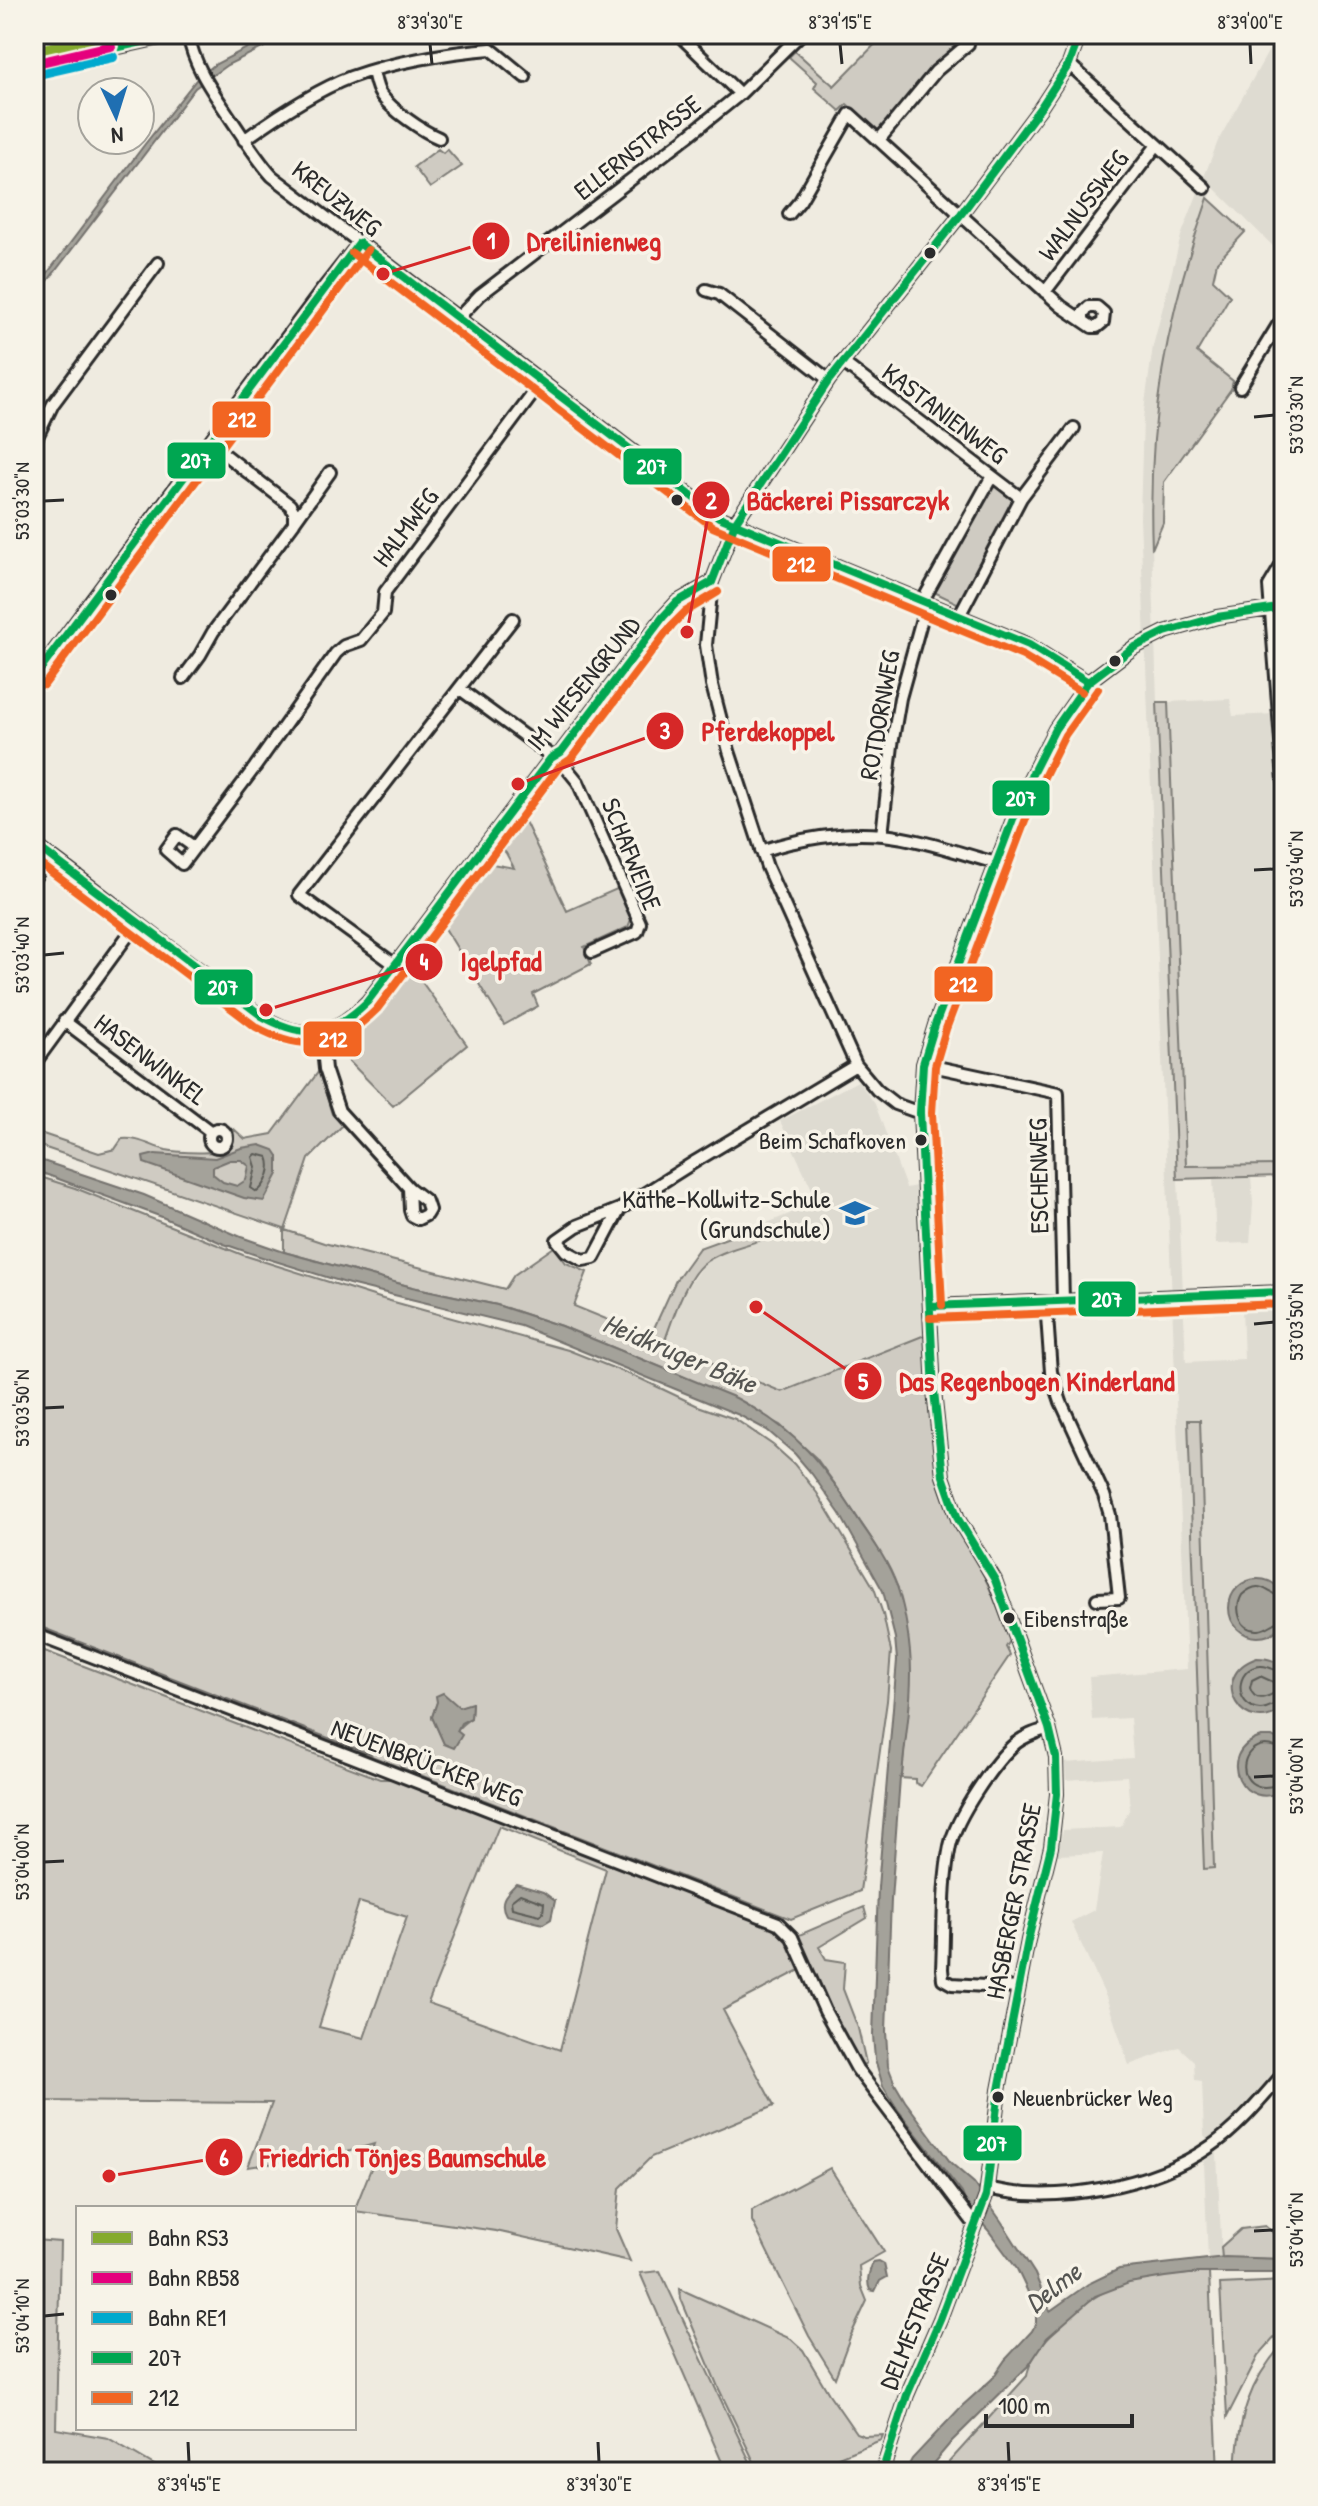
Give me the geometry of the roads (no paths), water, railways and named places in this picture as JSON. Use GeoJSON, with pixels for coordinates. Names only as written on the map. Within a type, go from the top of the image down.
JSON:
{"type":"FeatureCollection","features":[{"type":"Feature","properties":{"kind":"street"},"geometry":{"type":"LineString","coordinates":[[34,66],[178,34]]}},
{"type":"Feature","properties":{"kind":"street","name":"KREUZWEG"},"geometry":{"type":"LineString","coordinates":[[188,34],[193,55],[208,84],[244,140],[272,176],[719,517],[1029,645],[1088,682]]}},
{"type":"Feature","properties":{"kind":"street"},"geometry":{"type":"LineString","coordinates":[[678,34],[740,94]]}},
{"type":"Feature","properties":{"kind":"street","name":"ELLERNSTRASSE"},"geometry":{"type":"LineString","coordinates":[[457,319],[480,295],[740,94],[801,34]]}},
{"type":"Feature","properties":{"kind":"street"},"geometry":{"type":"LineString","coordinates":[[920,1113],[895,1104],[877,1090],[856,1065],[761,851],[712,685],[706,645],[712,582],[735,523],[829,380],[961,214],[1041,107],[1069,64],[1080,34]]}},
{"type":"Feature","properties":{"kind":"street"},"geometry":{"type":"LineString","coordinates":[[879,140],[936,71],[968,44]]}},
{"type":"Feature","properties":{"kind":"street"},"geometry":{"type":"LineString","coordinates":[[244,140],[331,86],[373,71],[462,51],[491,49],[525,77]]}},
{"type":"Feature","properties":{"kind":"street"},"geometry":{"type":"LineString","coordinates":[[1069,64],[1205,188]]}},
{"type":"Feature","properties":{"kind":"street"},"geometry":{"type":"LineString","coordinates":[[373,71],[380,94],[390,105],[439,138]]}},
{"type":"Feature","properties":{"kind":"street"},"geometry":{"type":"LineString","coordinates":[[789,214],[800,201],[850,114],[1045,292],[1083,320]]}},
{"type":"Feature","properties":{"kind":"street","name":"WALNUSSWEG"},"geometry":{"type":"LineString","coordinates":[[1045,292],[1157,145]]}},
{"type":"Feature","properties":{"kind":"street"},"geometry":{"type":"LineString","coordinates":[[34,678],[359,243]]}},
{"type":"Feature","properties":{"kind":"street"},"geometry":{"type":"LineString","coordinates":[[34,443],[53,404],[158,263]]}},
{"type":"Feature","properties":{"kind":"street"},"geometry":{"type":"LineString","coordinates":[[706,290],[719,294],[829,380]]}},
{"type":"Feature","properties":{"kind":"street"},"geometry":{"type":"LineString","coordinates":[[1240,387],[1284,319]]}},
{"type":"Feature","properties":{"kind":"street","name":"KASTANIENWEG"},"geometry":{"type":"LineString","coordinates":[[842,362],[1021,498]]}},
{"type":"Feature","properties":{"kind":"street","name":"HALMWEG"},"geometry":{"type":"LineString","coordinates":[[194,847],[336,653],[344,646],[361,640],[383,613],[385,592],[541,383]]}},
{"type":"Feature","properties":{"kind":"street"},"geometry":{"type":"LineString","coordinates":[[959,616],[1021,498],[1074,428]]}},
{"type":"Feature","properties":{"kind":"street"},"geometry":{"type":"LineString","coordinates":[[210,443],[290,505],[294,523]]}},
{"type":"Feature","properties":{"kind":"street"},"geometry":{"type":"LineString","coordinates":[[183,678],[330,472]]}},
{"type":"Feature","properties":{"kind":"street","name":"ROTDORNWEG"},"geometry":{"type":"LineString","coordinates":[[882,835],[900,698],[924,603],[992,476]]}},
{"type":"Feature","properties":{"kind":"street"},"geometry":{"type":"LineString","coordinates":[[1284,561],[1269,586],[1284,781]]}},
{"type":"Feature","properties":{"kind":"street","name":"IM WIESENGRUND"},"geometry":{"type":"LineString","coordinates":[[321,1031],[351,1018],[367,1002],[551,758],[561,752],[677,602],[712,582]]}},
{"type":"Feature","properties":{"kind":"street","name":"HASBERGER STRASSE"},"geometry":{"type":"LineString","coordinates":[[987,2192],[999,2090],[1018,1988],[1053,1834],[1056,1765],[1049,1728],[995,1580],[958,1519],[946,1489],[938,1441],[930,1306],[920,1113],[923,1064],[996,863],[1036,764],[1055,729],[1088,682],[1133,648],[1165,632],[1217,617],[1284,607]]}},
{"type":"Feature","properties":{"kind":"street"},"geometry":{"type":"LineString","coordinates":[[394,964],[299,895],[513,619]]}},
{"type":"Feature","properties":{"kind":"street","name":"SCHAFWEIDE"},"geometry":{"type":"LineString","coordinates":[[460,689],[565,766],[578,782],[640,923],[637,932],[592,952]]}},
{"type":"Feature","properties":{"kind":"street"},"geometry":{"type":"LineString","coordinates":[[761,851],[810,840],[882,835],[996,863]]}},
{"type":"Feature","properties":{"kind":"street"},"geometry":{"type":"LineString","coordinates":[[34,844],[277,1025],[294,1030],[321,1031],[325,1069],[339,1111],[409,1188]]}},
{"type":"Feature","properties":{"kind":"street"},"geometry":{"type":"LineString","coordinates":[[34,878],[50,856]]}},
{"type":"Feature","properties":{"kind":"street"},"geometry":{"type":"LineString","coordinates":[[34,1064],[137,923]]}},
{"type":"Feature","properties":{"kind":"street","name":"HASENWINKEL"},"geometry":{"type":"LineString","coordinates":[[64,1021],[211,1132]]}},
{"type":"Feature","properties":{"kind":"street","name":"ESCHENWEG"},"geometry":{"type":"LineString","coordinates":[[923,1064],[1058,1093],[1063,1301]]}},
{"type":"Feature","properties":{"kind":"street"},"geometry":{"type":"LineString","coordinates":[[620,1209],[594,1258],[583,1260],[566,1251],[557,1240],[577,1226],[620,1209],[856,1065]]}},
{"type":"Feature","properties":{"kind":"street"},"geometry":{"type":"LineString","coordinates":[[930,1306],[1284,1292]]}},
{"type":"Feature","properties":{"kind":"street"},"geometry":{"type":"LineString","coordinates":[[1046,1302],[1051,1372],[1061,1402],[1104,1495],[1113,1531],[1119,1598],[1097,1599]]}},
{"type":"Feature","properties":{"kind":"street","name":"NEUENBRÜCKER WEG"},"geometry":{"type":"LineString","coordinates":[[34,1634],[778,1923],[792,1937],[825,2011],[857,2069],[975,2225]]}},
{"type":"Feature","properties":{"kind":"street"},"geometry":{"type":"LineString","coordinates":[[1018,1988],[952,1984],[943,1979],[947,1864],[950,1844],[962,1817],[1002,1755],[1030,1734],[1049,1728]]}},
{"type":"Feature","properties":{"kind":"street"},"geometry":{"type":"LineString","coordinates":[[987,2192],[1085,2191],[1116,2186],[1167,2169],[1211,2146],[1284,2073]]}},
{"type":"Feature","properties":{"kind":"street","name":"DELMESTRASSE"},"geometry":{"type":"LineString","coordinates":[[882,2472],[907,2395],[940,2319],[987,2192]]}},
{"type":"Feature","properties":{"kind":"water"},"geometry":{"type":"Polygon","coordinates":[[[274,34],[291,34],[227,65],[195,88],[156,139],[156,130],[196,80],[214,65],[274,34]]]}},
{"type":"Feature","properties":{"kind":"water"},"geometry":{"type":"Polygon","coordinates":[[[136,156],[143,156],[34,299],[34,291],[136,156]]]}},
{"type":"Feature","properties":{"kind":"water"},"geometry":{"type":"Polygon","coordinates":[[[260,1145],[274,1150],[278,1156],[278,1174],[264,1201],[244,1198],[144,1163],[143,1157],[155,1154],[215,1158],[260,1145]],[[230,1160],[213,1167],[213,1174],[223,1182],[237,1186],[246,1180],[249,1166],[241,1160],[230,1160]]]}},
{"type":"Feature","properties":{"kind":"water"},"geometry":{"type":"Polygon","coordinates":[[[34,1158],[144,1195],[284,1252],[412,1287],[497,1305],[561,1326],[736,1398],[793,1436],[834,1483],[881,1553],[897,1586],[907,1627],[911,1683],[891,1900],[886,2031],[888,2066],[895,2084],[951,2163],[974,2183],[1001,2221],[1035,2274],[1050,2311],[1088,2284],[1119,2269],[1225,2257],[1284,2259],[1284,2273],[1198,2273],[1165,2277],[1129,2283],[1095,2296],[1047,2338],[1029,2365],[952,2441],[926,2472],[905,2472],[912,2459],[992,2379],[1032,2331],[1036,2316],[1017,2269],[898,2110],[883,2086],[875,2059],[873,2036],[878,1887],[897,1660],[895,1638],[883,1591],[840,1514],[795,1454],[767,1430],[739,1415],[521,1326],[349,1284],[224,1244],[162,1217],[34,1170],[34,1158]]]}},
{"type":"Feature","properties":{"kind":"water"},"geometry":{"type":"Polygon","coordinates":[[[1258,1579],[1279,1587],[1287,1608],[1279,1629],[1258,1637],[1237,1629],[1229,1608],[1237,1587],[1258,1579]]]}},
{"type":"Feature","properties":{"kind":"water"},"geometry":{"type":"Polygon","coordinates":[[[1257,1658],[1272,1660],[1284,1669],[1284,1707],[1269,1716],[1256,1717],[1244,1712],[1232,1691],[1233,1678],[1241,1667],[1257,1658]]]}},
{"type":"Feature","properties":{"kind":"water"},"geometry":{"type":"Polygon","coordinates":[[[443,1693],[459,1707],[472,1703],[471,1718],[461,1723],[457,1731],[462,1735],[454,1748],[444,1744],[432,1717],[436,1696],[443,1693]]]}},
{"type":"Feature","properties":{"kind":"water"},"geometry":{"type":"Polygon","coordinates":[[[1261,1737],[1272,1737],[1284,1743],[1284,1789],[1270,1795],[1257,1795],[1246,1789],[1236,1768],[1238,1756],[1246,1745],[1261,1737]]]}},
{"type":"Feature","properties":{"kind":"water"},"geometry":{"type":"Polygon","coordinates":[[[516,1884],[543,1892],[555,1901],[551,1919],[543,1924],[506,1915],[503,1902],[516,1884]]]}},
{"type":"Feature","properties":{"kind":"water"},"geometry":{"type":"Polygon","coordinates":[[[873,2262],[884,2264],[887,2277],[880,2281],[875,2291],[870,2290],[870,2269],[873,2262]]]}},
{"type":"Feature","properties":{"kind":"waterway"},"geometry":{"type":"LineString","coordinates":[[34,1625],[371,1755]]}},
{"type":"Feature","properties":{"kind":"waterway"},"geometry":{"type":"LineString","coordinates":[[78,1656],[372,1771]]}},
{"type":"Feature","properties":{"kind":"rail line","name":"RS3"},"geometry":{"type":"LineString","coordinates":[[34,51],[108,34]]}},
{"type":"Feature","properties":{"kind":"rail line","name":"RB58"},"geometry":{"type":"LineString","coordinates":[[37,63],[111,46]]}},
{"type":"Feature","properties":{"kind":"rail line","name":"RE1"},"geometry":{"type":"LineString","coordinates":[[39,74],[113,57]]}},
{"type":"Feature","properties":{"kind":"place","name":"Dreilinienweg"},"geometry":{"type":"Point","coordinates":[383,274]}},
{"type":"Feature","properties":{"kind":"place","name":"Bäckerei Pissarczyk"},"geometry":{"type":"Point","coordinates":[687,632]}},
{"type":"Feature","properties":{"kind":"place","name":"Pferdekoppel"},"geometry":{"type":"Point","coordinates":[518,784]}},
{"type":"Feature","properties":{"kind":"place","name":"Igelpfad"},"geometry":{"type":"Point","coordinates":[266,1010]}},
{"type":"Feature","properties":{"kind":"place","name":"Beim Schafkoven"},"geometry":{"type":"Point","coordinates":[921,1140]}},
{"type":"Feature","properties":{"kind":"place","name":"Käthe-Kollwitz-Schule (Grundschule)"},"geometry":{"type":"Point","coordinates":[855,1213]}},
{"type":"Feature","properties":{"kind":"place","name":"Das Regenbogen Kinderland"},"geometry":{"type":"Point","coordinates":[756,1307]}},
{"type":"Feature","properties":{"kind":"place","name":"Eibenstraße"},"geometry":{"type":"Point","coordinates":[1009,1618]}},
{"type":"Feature","properties":{"kind":"place","name":"Neuenbrücker Weg"},"geometry":{"type":"Point","coordinates":[998,2097]}},
{"type":"Feature","properties":{"kind":"place","name":"Friedrich Tönjes Baumschule"},"geometry":{"type":"Point","coordinates":[109,2176]}},
{"type":"Feature","properties":{"kind":"water label","name":"Heidkruger Bäke"},"geometry":{"type":"Point","coordinates":[680,1353]}},
{"type":"Feature","properties":{"kind":"water label","name":"Delme"},"geometry":{"type":"Point","coordinates":[1053,2287]}}]}
